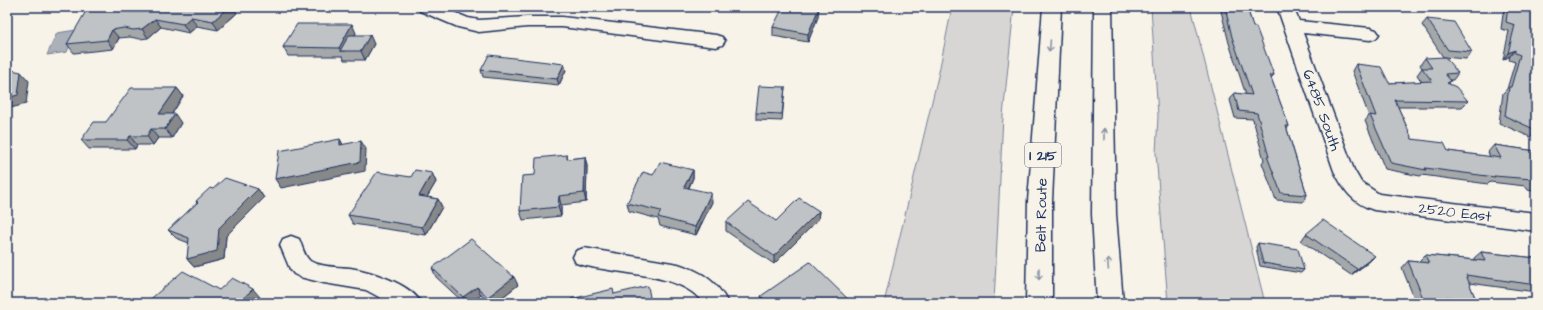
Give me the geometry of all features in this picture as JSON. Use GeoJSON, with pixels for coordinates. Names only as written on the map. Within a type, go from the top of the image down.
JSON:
{"type":"FeatureCollection","features":[{"type":"Feature","properties":{"kind":"highway","name":"Belt Route"},"geometry":{"type":"LineString","coordinates":[[1039,303],[1040,200],[1052,7]]}},
{"type":"Feature","properties":{"kind":"highway"},"geometry":{"type":"LineString","coordinates":[[1103,7],[1104,214],[1110,303]]}},
{"type":"Feature","properties":{"kind":"street"},"geometry":{"type":"LineString","coordinates":[[426,7],[457,21],[471,25],[487,26],[527,22],[562,22],[716,40]]}},
{"type":"Feature","properties":{"kind":"street","name":"6485 South"},"geometry":{"type":"LineString","coordinates":[[1285,7],[1344,172],[1354,188],[1374,202]]}},
{"type":"Feature","properties":{"kind":"street"},"geometry":{"type":"LineString","coordinates":[[1292,26],[1370,34]]}},
{"type":"Feature","properties":{"kind":"street","name":"2520 East"},"geometry":{"type":"LineString","coordinates":[[1374,202],[1536,222]]}},
{"type":"Feature","properties":{"kind":"street"},"geometry":{"type":"LineString","coordinates":[[291,245],[298,263],[303,267],[315,272],[368,282],[389,290],[409,303]]}},
{"type":"Feature","properties":{"kind":"street"},"geometry":{"type":"LineString","coordinates":[[584,257],[678,273],[699,283],[708,291],[716,303]]}},
{"type":"Feature","properties":{"kind":"shaded area"},"geometry":{"type":"Polygon","coordinates":[[[952,7],[1014,7],[1003,116],[994,303],[884,303],[939,72],[952,7]]]}},
{"type":"Feature","properties":{"kind":"shaded area"},"geometry":{"type":"Polygon","coordinates":[[[1151,7],[1191,7],[1265,303],[1168,303],[1156,153],[1158,116],[1151,7]]]}},
{"type":"Feature","properties":{"kind":"shaded area"},"geometry":{"type":"Polygon","coordinates":[[[76,30],[67,52],[47,55],[57,33],[76,30]]]}},
{"type":"Feature","properties":{"kind":"building"},"geometry":{"type":"Polygon","coordinates":[[[120,7],[229,7],[213,21],[191,17],[183,24],[155,19],[142,29],[133,30],[124,28],[112,30],[107,40],[67,44],[86,11],[120,7]]]}},
{"type":"Feature","properties":{"kind":"building"},"geometry":{"type":"Polygon","coordinates":[[[783,7],[819,8],[808,34],[773,27],[783,7]]]}},
{"type":"Feature","properties":{"kind":"building"},"geometry":{"type":"Polygon","coordinates":[[[1225,7],[1247,7],[1253,27],[1256,27],[1274,75],[1270,75],[1289,126],[1286,126],[1307,195],[1281,193],[1267,156],[1269,157],[1257,113],[1239,111],[1234,93],[1252,95],[1232,37],[1225,7]]]}},
{"type":"Feature","properties":{"kind":"building"},"geometry":{"type":"Polygon","coordinates":[[[1508,7],[1536,7],[1536,130],[1505,116],[1509,87],[1511,87],[1520,55],[1515,53],[1515,50],[1508,53],[1515,25],[1506,22],[1508,7]]]}},
{"type":"Feature","properties":{"kind":"building"},"geometry":{"type":"Polygon","coordinates":[[[1427,19],[1454,22],[1472,52],[1448,50],[1427,19]]]}},
{"type":"Feature","properties":{"kind":"building"},"geometry":{"type":"Polygon","coordinates":[[[297,24],[352,24],[339,48],[283,47],[297,24]]]}},
{"type":"Feature","properties":{"kind":"building"},"geometry":{"type":"Polygon","coordinates":[[[349,35],[370,35],[361,51],[340,51],[349,35]]]}},
{"type":"Feature","properties":{"kind":"building"},"geometry":{"type":"Polygon","coordinates":[[[489,55],[564,64],[557,79],[481,70],[489,55]]]}},
{"type":"Feature","properties":{"kind":"building"},"geometry":{"type":"Polygon","coordinates":[[[1445,57],[1458,73],[1445,74],[1451,81],[1447,83],[1456,87],[1468,101],[1395,100],[1412,139],[1444,143],[1448,151],[1501,158],[1494,145],[1536,151],[1536,184],[1532,179],[1494,176],[1495,177],[1425,168],[1426,170],[1391,163],[1370,115],[1376,116],[1356,64],[1381,67],[1389,83],[1432,81],[1422,68],[1432,68],[1425,58],[1445,57]]]}},
{"type":"Feature","properties":{"kind":"building"},"geometry":{"type":"Polygon","coordinates":[[[7,69],[21,72],[18,95],[7,98],[7,69]]]}},
{"type":"Feature","properties":{"kind":"building"},"geometry":{"type":"Polygon","coordinates":[[[759,86],[785,87],[782,114],[756,113],[759,86]]]}},
{"type":"Feature","properties":{"kind":"building"},"geometry":{"type":"Polygon","coordinates":[[[131,88],[177,88],[159,114],[175,114],[165,129],[151,129],[147,136],[130,136],[127,140],[81,140],[94,122],[106,122],[131,88]]]}},
{"type":"Feature","properties":{"kind":"building"},"geometry":{"type":"Polygon","coordinates":[[[340,139],[340,145],[361,141],[360,162],[275,179],[279,151],[340,139]]]}},
{"type":"Feature","properties":{"kind":"building"},"geometry":{"type":"Polygon","coordinates":[[[567,155],[567,159],[585,157],[584,193],[559,196],[558,207],[520,211],[522,176],[535,175],[536,158],[567,155]]]}},
{"type":"Feature","properties":{"kind":"building"},"geometry":{"type":"Polygon","coordinates":[[[660,162],[693,170],[684,187],[711,193],[695,227],[658,217],[661,211],[627,203],[643,172],[653,175],[660,162]]]}},
{"type":"Feature","properties":{"kind":"building"},"geometry":{"type":"Polygon","coordinates":[[[415,170],[432,173],[419,196],[438,199],[422,227],[348,215],[377,172],[411,177],[415,170]]]}},
{"type":"Feature","properties":{"kind":"building"},"geometry":{"type":"Polygon","coordinates":[[[225,178],[258,189],[219,228],[217,251],[187,259],[189,238],[168,230],[198,202],[196,201],[210,188],[213,189],[225,178]]]}},
{"type":"Feature","properties":{"kind":"building"},"geometry":{"type":"Polygon","coordinates":[[[799,198],[819,211],[774,256],[726,222],[748,202],[776,221],[799,198]]]}},
{"type":"Feature","properties":{"kind":"building"},"geometry":{"type":"Polygon","coordinates":[[[1323,220],[1375,256],[1357,269],[1306,234],[1323,220]]]}},
{"type":"Feature","properties":{"kind":"building"},"geometry":{"type":"Polygon","coordinates":[[[471,239],[514,277],[488,297],[477,287],[463,297],[432,268],[471,239]]]}},
{"type":"Feature","properties":{"kind":"building"},"geometry":{"type":"Polygon","coordinates":[[[1258,243],[1298,249],[1304,270],[1263,263],[1258,243]]]}},
{"type":"Feature","properties":{"kind":"building"},"geometry":{"type":"Polygon","coordinates":[[[1481,252],[1536,258],[1536,285],[1466,275],[1476,300],[1447,297],[1449,303],[1425,303],[1408,261],[1429,263],[1425,255],[1485,261],[1481,252]]]}},
{"type":"Feature","properties":{"kind":"building"},"geometry":{"type":"Polygon","coordinates":[[[810,262],[852,303],[768,303],[761,296],[810,262]]]}},
{"type":"Feature","properties":{"kind":"building"},"geometry":{"type":"Polygon","coordinates":[[[183,271],[219,290],[232,278],[253,289],[238,303],[146,303],[183,271]]]}},
{"type":"Feature","properties":{"kind":"building"},"geometry":{"type":"Polygon","coordinates":[[[648,286],[651,303],[572,303],[571,299],[613,289],[614,294],[648,286]]]}}]}
